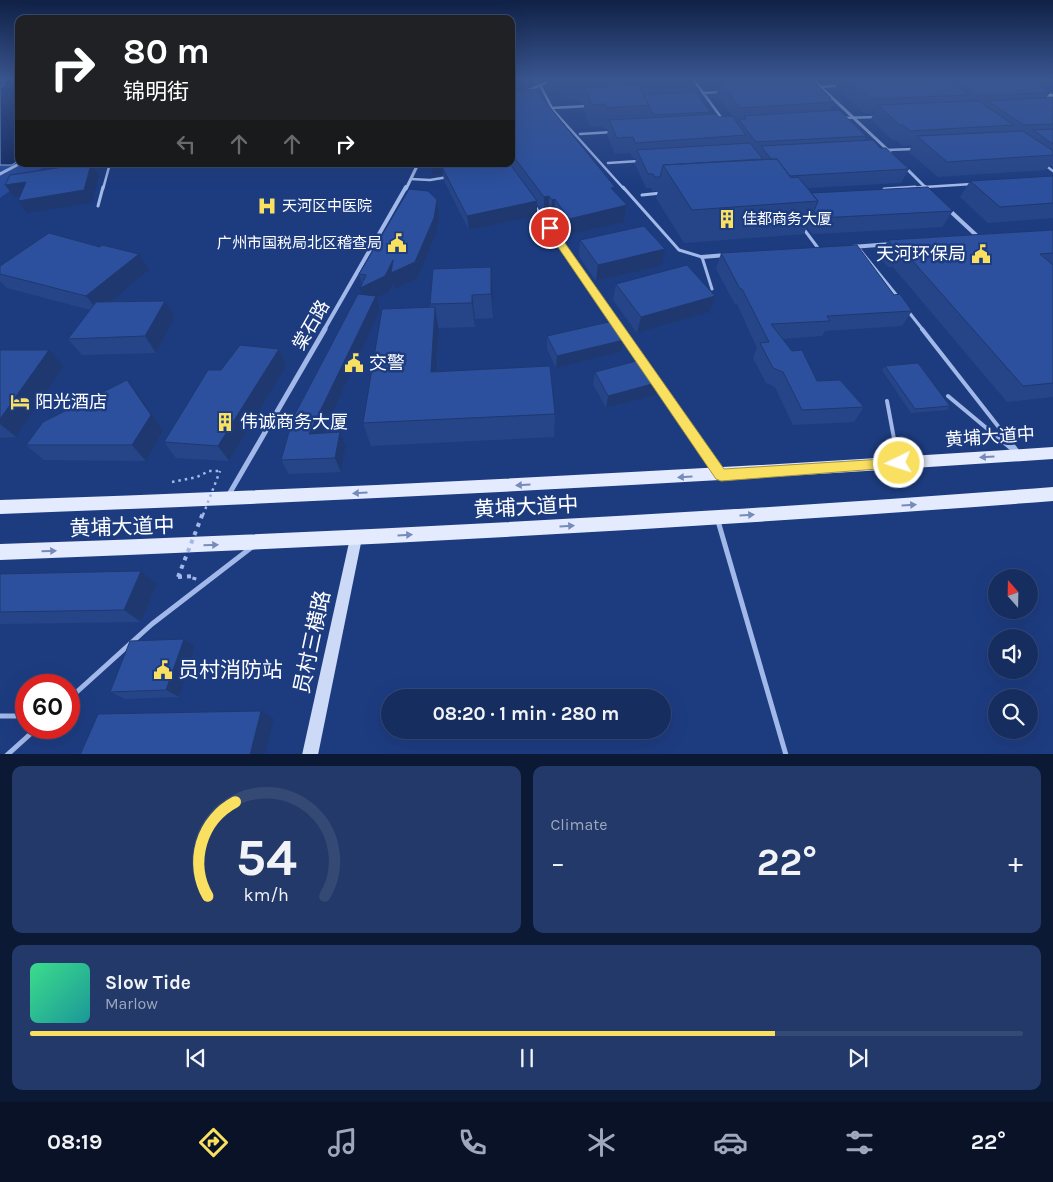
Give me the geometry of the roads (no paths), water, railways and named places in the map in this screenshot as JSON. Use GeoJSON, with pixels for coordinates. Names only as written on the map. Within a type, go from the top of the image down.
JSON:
{"type":"FeatureCollection","features":[{"type":"Feature","properties":{"kind":"main road","name":"黄埔大道中"},"geometry":{"type":"LineString","coordinates":[[0,507],[227,499],[721,475],[1053,453]]}},
{"type":"Feature","properties":{"kind":"main road","name":"黄埔大道中"},"geometry":{"type":"LineString","coordinates":[[0,552],[356,538],[794,513],[1053,494]]}},
{"type":"Feature","properties":{"kind":"street"},"geometry":{"type":"LineString","coordinates":[[849,114],[894,156]]}},
{"type":"Feature","properties":{"kind":"street"},"geometry":{"type":"LineString","coordinates":[[900,162],[931,192]]}},
{"type":"Feature","properties":{"kind":"street"},"geometry":{"type":"LineString","coordinates":[[0,174],[15,166]]}},
{"type":"Feature","properties":{"kind":"street","name":"棠石路"},"geometry":{"type":"LineString","coordinates":[[227,499],[417,167]]}},
{"type":"Feature","properties":{"kind":"street"},"geometry":{"type":"LineString","coordinates":[[944,204],[976,235]]}},
{"type":"Feature","properties":{"kind":"street"},"geometry":{"type":"LineString","coordinates":[[966,236],[985,234]]}},
{"type":"Feature","properties":{"kind":"street"},"geometry":{"type":"LineString","coordinates":[[848,247],[897,243]]}},
{"type":"Feature","properties":{"kind":"street"},"geometry":{"type":"LineString","coordinates":[[809,249],[828,248]]}},
{"type":"Feature","properties":{"kind":"street"},"geometry":{"type":"LineString","coordinates":[[702,257],[731,255]]}},
{"type":"Feature","properties":{"kind":"street","name":"员村三横路"},"geometry":{"type":"LineString","coordinates":[[310,754],[356,538]]}},
{"type":"Feature","properties":{"kind":"lane"},"geometry":{"type":"LineString","coordinates":[[557,114],[679,250],[702,257],[712,288]]}},
{"type":"Feature","properties":{"kind":"lane"},"geometry":{"type":"LineString","coordinates":[[720,114],[727,124]]}},
{"type":"Feature","properties":{"kind":"lane"},"geometry":{"type":"LineString","coordinates":[[834,118],[882,116]]}},
{"type":"Feature","properties":{"kind":"lane"},"geometry":{"type":"LineString","coordinates":[[580,134],[615,132]]}},
{"type":"Feature","properties":{"kind":"lane"},"geometry":{"type":"LineString","coordinates":[[878,151],[916,148]]}},
{"type":"Feature","properties":{"kind":"lane"},"geometry":{"type":"LineString","coordinates":[[608,162],[646,160]]}},
{"type":"Feature","properties":{"kind":"lane"},"geometry":{"type":"LineString","coordinates":[[1037,160],[1053,171]]}},
{"type":"Feature","properties":{"kind":"lane"},"geometry":{"type":"LineString","coordinates":[[98,206],[109,167]]}},
{"type":"Feature","properties":{"kind":"lane"},"geometry":{"type":"LineString","coordinates":[[411,179],[430,180],[449,177]]}},
{"type":"Feature","properties":{"kind":"lane"},"geometry":{"type":"LineString","coordinates":[[876,190],[974,184]]}},
{"type":"Feature","properties":{"kind":"lane"},"geometry":{"type":"LineString","coordinates":[[642,195],[670,193]]}},
{"type":"Feature","properties":{"kind":"lane"},"geometry":{"type":"LineString","coordinates":[[529,199],[647,366]]}},
{"type":"Feature","properties":{"kind":"lane"},"geometry":{"type":"LineString","coordinates":[[802,226],[818,248]]}},
{"type":"Feature","properties":{"kind":"lane"},"geometry":{"type":"LineString","coordinates":[[858,247],[1020,455]]}},
{"type":"Feature","properties":{"kind":"lane"},"geometry":{"type":"LineString","coordinates":[[652,374],[721,475]]}},
{"type":"Feature","properties":{"kind":"lane"},"geometry":{"type":"LineString","coordinates":[[948,396],[1020,455]]}},
{"type":"Feature","properties":{"kind":"lane"},"geometry":{"type":"LineString","coordinates":[[887,401],[899,463]]}},
{"type":"Feature","properties":{"kind":"lane"},"geometry":{"type":"LineString","coordinates":[[717,517],[786,754]]}},
{"type":"Feature","properties":{"kind":"lane"},"geometry":{"type":"LineString","coordinates":[[80,689],[152,624],[190,593],[258,543]]}},
{"type":"Feature","properties":{"kind":"lane"},"geometry":{"type":"LineString","coordinates":[[0,716],[15,716]]}},
{"type":"Feature","properties":{"kind":"lane"},"geometry":{"type":"LineString","coordinates":[[7,754],[24,739]]}},
{"type":"Feature","properties":{"kind":"place","name":"天河区中医院"},"geometry":{"type":"Point","coordinates":[267,206]}},
{"type":"Feature","properties":{"kind":"place","name":"佳都商务大厦"},"geometry":{"type":"Point","coordinates":[727,219]}},
{"type":"Feature","properties":{"kind":"place","name":"广州市国税局北区稽查局"},"geometry":{"type":"Point","coordinates":[397,243]}},
{"type":"Feature","properties":{"kind":"place","name":"天河环保局"},"geometry":{"type":"Point","coordinates":[981,254]}},
{"type":"Feature","properties":{"kind":"place","name":"交警"},"geometry":{"type":"Point","coordinates":[354,363]}},
{"type":"Feature","properties":{"kind":"place","name":"阳光酒店"},"geometry":{"type":"Point","coordinates":[20,402]}},
{"type":"Feature","properties":{"kind":"place","name":"伟诚商务大厦"},"geometry":{"type":"Point","coordinates":[225,422]}},
{"type":"Feature","properties":{"kind":"place","name":"员村消防站"},"geometry":{"type":"Point","coordinates":[163,670]}}]}
